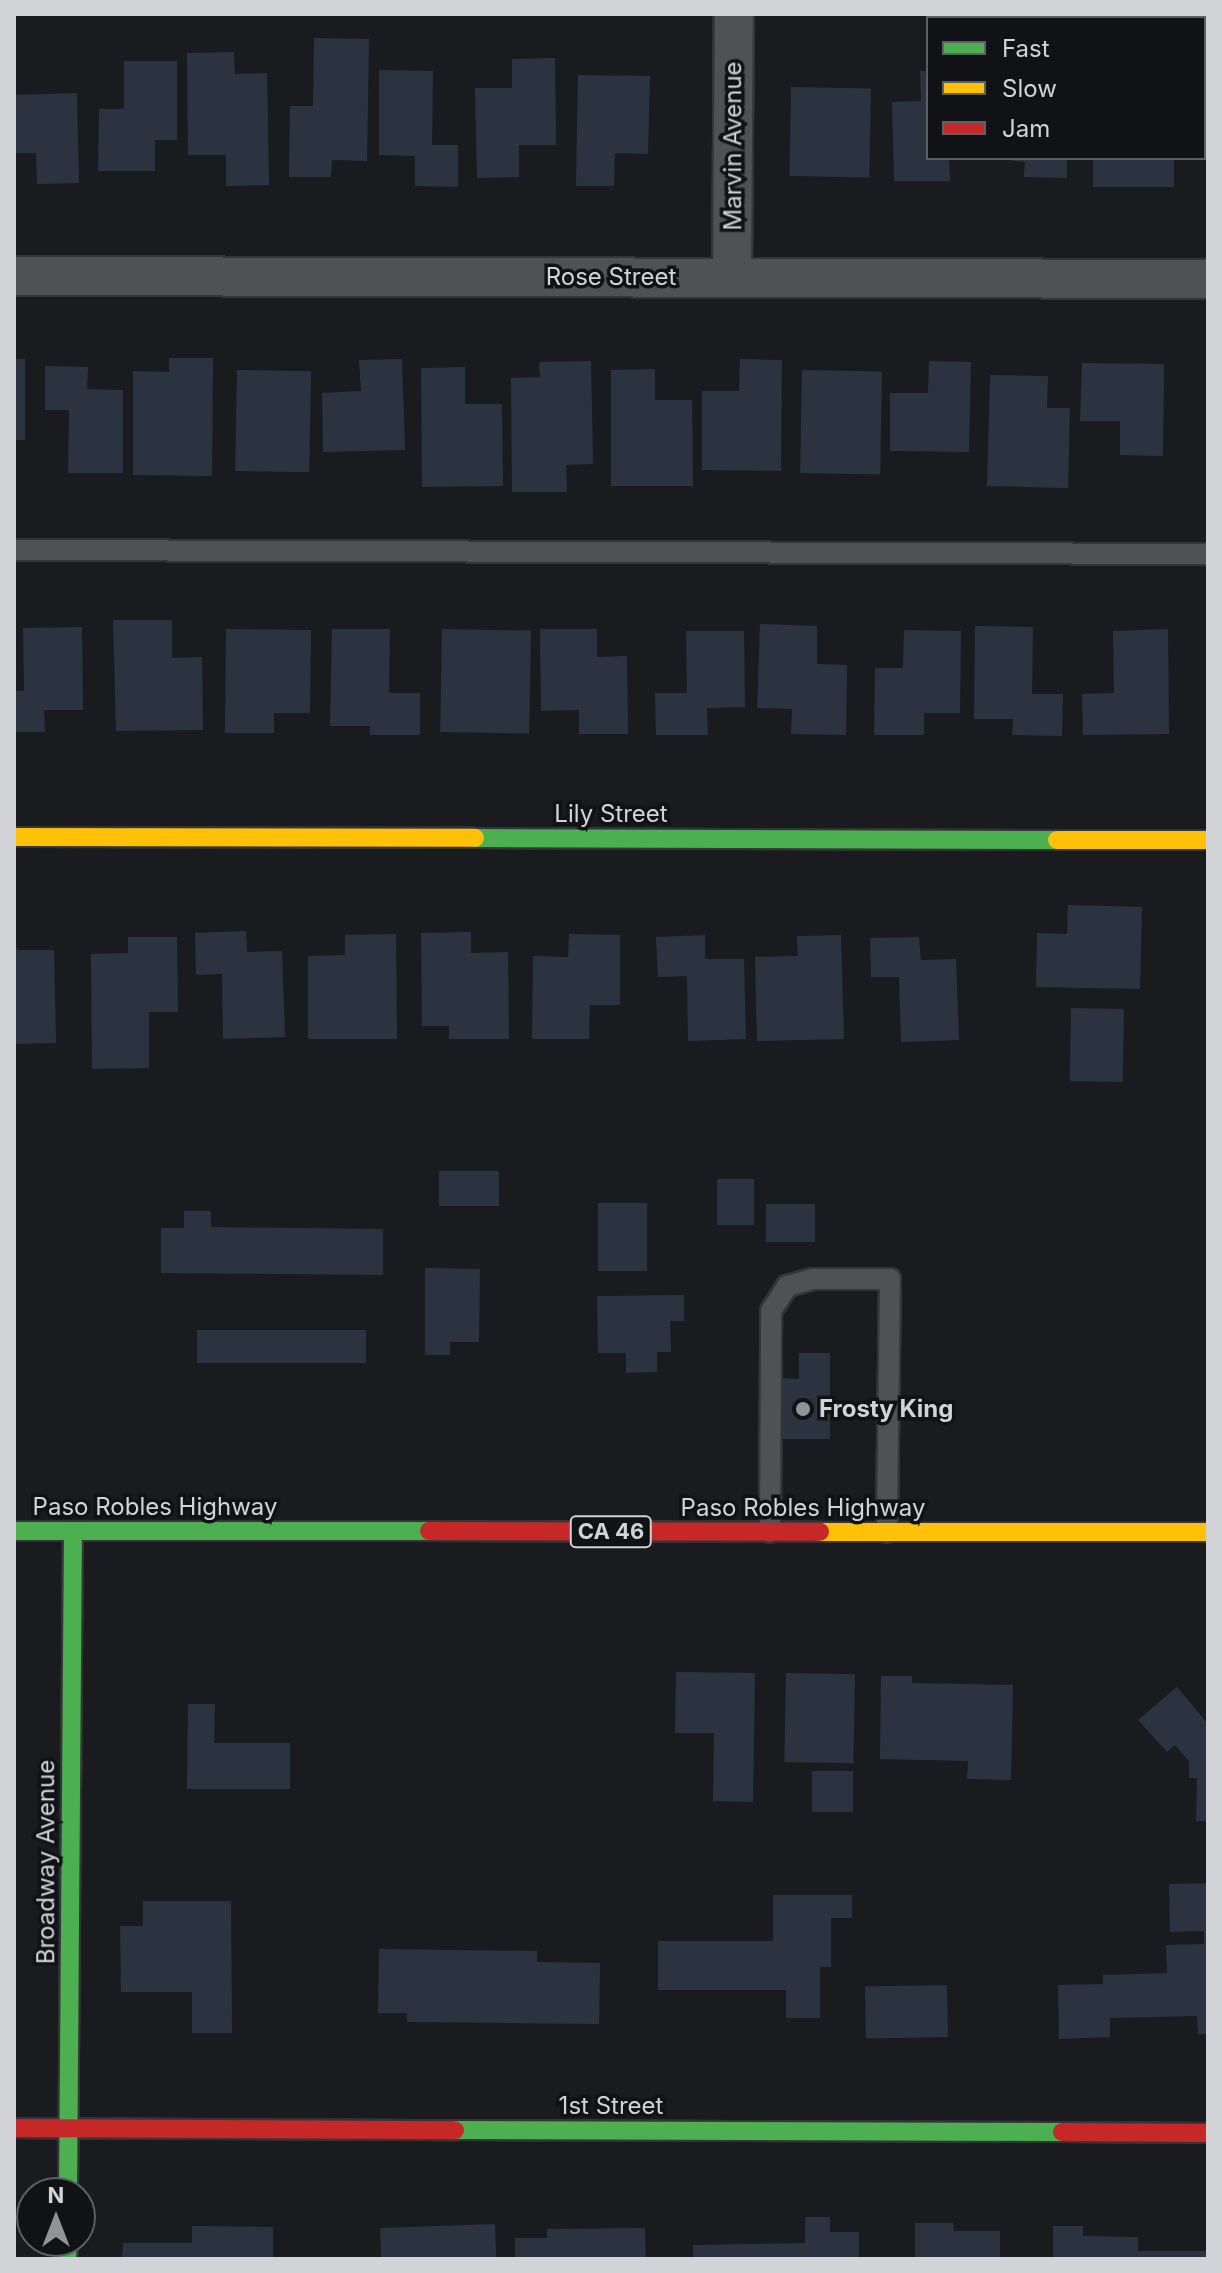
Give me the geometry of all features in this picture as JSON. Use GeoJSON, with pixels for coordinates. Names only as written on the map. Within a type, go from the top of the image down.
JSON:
{"type":"FeatureCollection","features":[{"type":"Feature","properties":{"kind":"main road","name":"Lily Street"},"geometry":{"type":"LineString","coordinates":[[14,837],[1208,840]]}},
{"type":"Feature","properties":{"kind":"main road","name":"Paso Robles Highway"},"geometry":{"type":"LineString","coordinates":[[14,1531],[1208,1532]]}},
{"type":"Feature","properties":{"kind":"main road","name":"Broadway Avenue"},"geometry":{"type":"LineString","coordinates":[[68,2177],[73,1531]]}},
{"type":"Feature","properties":{"kind":"main road","name":"1st Street"},"geometry":{"type":"LineString","coordinates":[[14,2128],[1208,2133]]}},
{"type":"Feature","properties":{"kind":"street","name":"Marvin Avenue"},"geometry":{"type":"LineString","coordinates":[[732,278],[734,14]]}},
{"type":"Feature","properties":{"kind":"street","name":"Rose Street"},"geometry":{"type":"LineString","coordinates":[[14,276],[1208,279]]}},
{"type":"Feature","properties":{"kind":"lane"},"geometry":{"type":"LineString","coordinates":[[14,550],[1208,554]]}},
{"type":"Feature","properties":{"kind":"lane"},"geometry":{"type":"LineString","coordinates":[[770,1532],[771,1311],[787,1286],[813,1279],[890,1279],[887,1532]]}},
{"type":"Feature","properties":{"kind":"building"},"geometry":{"type":"Polygon","coordinates":[[[314,38],[369,39],[367,161],[332,160],[331,177],[289,177],[290,106],[313,106],[314,38]]]}},
{"type":"Feature","properties":{"kind":"building"},"geometry":{"type":"Polygon","coordinates":[[[234,52],[235,74],[267,73],[269,185],[226,186],[226,155],[188,155],[187,53],[234,52]]]}},
{"type":"Feature","properties":{"kind":"building"},"geometry":{"type":"Polygon","coordinates":[[[555,58],[556,145],[519,145],[519,177],[477,178],[475,88],[512,88],[512,59],[555,58]]]}},
{"type":"Feature","properties":{"kind":"building"},"geometry":{"type":"Polygon","coordinates":[[[124,61],[177,61],[177,140],[155,140],[155,171],[98,171],[99,109],[124,109],[124,61]]]}},
{"type":"Feature","properties":{"kind":"building"},"geometry":{"type":"Polygon","coordinates":[[[379,70],[433,71],[432,145],[458,145],[458,187],[415,186],[415,156],[379,155],[379,70]]]}},
{"type":"Feature","properties":{"kind":"building"},"geometry":{"type":"Polygon","coordinates":[[[920,71],[926,71],[926,160],[949,160],[950,181],[894,181],[892,102],[921,101],[920,71]]]}},
{"type":"Feature","properties":{"kind":"building"},"geometry":{"type":"Polygon","coordinates":[[[578,75],[650,76],[648,154],[615,153],[614,186],[576,186],[578,75]]]}},
{"type":"Feature","properties":{"kind":"building"},"geometry":{"type":"Polygon","coordinates":[[[791,87],[871,88],[869,177],[789,176],[791,87]]]}},
{"type":"Feature","properties":{"kind":"building"},"geometry":{"type":"Polygon","coordinates":[[[77,93],[79,183],[37,184],[36,153],[14,153],[14,95],[77,93]]]}},
{"type":"Feature","properties":{"kind":"building"},"geometry":{"type":"Polygon","coordinates":[[[1008,160],[1067,160],[1067,178],[1024,177],[1025,162],[1008,160]]]}},
{"type":"Feature","properties":{"kind":"building"},"geometry":{"type":"Polygon","coordinates":[[[1093,160],[1174,160],[1174,187],[1093,187],[1093,160]]]}},
{"type":"Feature","properties":{"kind":"building"},"geometry":{"type":"Polygon","coordinates":[[[169,358],[213,358],[212,476],[133,475],[133,371],[169,372],[169,358]]]}},
{"type":"Feature","properties":{"kind":"building"},"geometry":{"type":"Polygon","coordinates":[[[14,359],[25,359],[25,440],[14,440],[14,359]]]}},
{"type":"Feature","properties":{"kind":"building"},"geometry":{"type":"Polygon","coordinates":[[[402,359],[405,450],[323,452],[322,393],[361,391],[359,360],[402,359]]]}},
{"type":"Feature","properties":{"kind":"building"},"geometry":{"type":"Polygon","coordinates":[[[740,359],[782,360],[781,471],[702,470],[702,391],[739,391],[740,359]]]}},
{"type":"Feature","properties":{"kind":"building"},"geometry":{"type":"Polygon","coordinates":[[[591,361],[593,464],[566,465],[567,492],[512,492],[511,378],[540,377],[539,362],[591,361]]]}},
{"type":"Feature","properties":{"kind":"building"},"geometry":{"type":"Polygon","coordinates":[[[929,361],[971,362],[969,452],[890,451],[890,393],[928,393],[929,361]]]}},
{"type":"Feature","properties":{"kind":"building"},"geometry":{"type":"Polygon","coordinates":[[[1082,363],[1164,364],[1163,456],[1120,455],[1120,421],[1080,421],[1082,363]]]}},
{"type":"Feature","properties":{"kind":"building"},"geometry":{"type":"Polygon","coordinates":[[[45,366],[88,367],[87,389],[123,390],[123,473],[68,473],[69,410],[45,410],[45,366]]]}},
{"type":"Feature","properties":{"kind":"building"},"geometry":{"type":"Polygon","coordinates":[[[465,367],[465,404],[502,404],[503,486],[422,487],[421,368],[465,367]]]}},
{"type":"Feature","properties":{"kind":"building"},"geometry":{"type":"Polygon","coordinates":[[[655,369],[655,400],[692,400],[693,486],[611,486],[611,370],[655,369]]]}},
{"type":"Feature","properties":{"kind":"building"},"geometry":{"type":"Polygon","coordinates":[[[237,370],[311,371],[309,472],[235,471],[237,370]]]}},
{"type":"Feature","properties":{"kind":"building"},"geometry":{"type":"Polygon","coordinates":[[[802,370],[882,371],[880,474],[800,473],[802,370]]]}},
{"type":"Feature","properties":{"kind":"building"},"geometry":{"type":"Polygon","coordinates":[[[990,375],[1048,376],[1047,408],[1070,408],[1068,488],[987,486],[990,375]]]}},
{"type":"Feature","properties":{"kind":"building"},"geometry":{"type":"Polygon","coordinates":[[[113,620],[172,620],[172,658],[202,657],[203,730],[116,731],[113,620]]]}},
{"type":"Feature","properties":{"kind":"building"},"geometry":{"type":"Polygon","coordinates":[[[760,624],[817,626],[817,664],[847,665],[846,735],[791,734],[792,709],[757,708],[760,624]]]}},
{"type":"Feature","properties":{"kind":"building"},"geometry":{"type":"Polygon","coordinates":[[[975,626],[1033,627],[1032,694],[1063,694],[1062,736],[1012,735],[1013,719],[974,719],[975,626]]]}},
{"type":"Feature","properties":{"kind":"building"},"geometry":{"type":"Polygon","coordinates":[[[82,627],[83,710],[44,710],[45,732],[14,732],[14,691],[24,691],[23,628],[82,627]]]}},
{"type":"Feature","properties":{"kind":"building"},"geometry":{"type":"Polygon","coordinates":[[[226,629],[311,630],[310,713],[274,713],[274,733],[225,733],[226,629]]]}},
{"type":"Feature","properties":{"kind":"building"},"geometry":{"type":"Polygon","coordinates":[[[332,629],[390,629],[389,693],[420,693],[420,735],[370,735],[370,726],[330,726],[332,629]]]}},
{"type":"Feature","properties":{"kind":"building"},"geometry":{"type":"Polygon","coordinates":[[[442,629],[531,631],[529,734],[440,732],[442,629]]]}},
{"type":"Feature","properties":{"kind":"building"},"geometry":{"type":"Polygon","coordinates":[[[540,629],[597,629],[597,657],[627,656],[628,734],[579,734],[579,710],[541,711],[540,629]]]}},
{"type":"Feature","properties":{"kind":"building"},"geometry":{"type":"Polygon","coordinates":[[[1168,629],[1169,734],[1083,735],[1082,694],[1114,693],[1113,631],[1168,629]]]}},
{"type":"Feature","properties":{"kind":"building"},"geometry":{"type":"Polygon","coordinates":[[[904,630],[961,631],[960,713],[924,713],[924,735],[874,735],[875,668],[903,668],[904,630]]]}},
{"type":"Feature","properties":{"kind":"building"},"geometry":{"type":"Polygon","coordinates":[[[686,631],[744,631],[745,707],[707,708],[708,735],[656,735],[655,693],[687,693],[686,631]]]}},
{"type":"Feature","properties":{"kind":"building"},"geometry":{"type":"Polygon","coordinates":[[[1068,905],[1142,907],[1140,989],[1036,987],[1037,933],[1067,934],[1068,905]]]}},
{"type":"Feature","properties":{"kind":"building"},"geometry":{"type":"Polygon","coordinates":[[[14,931],[17,950],[54,950],[56,1043],[14,1044],[14,931]]]}},
{"type":"Feature","properties":{"kind":"building"},"geometry":{"type":"Polygon","coordinates":[[[246,931],[247,952],[282,951],[285,1037],[223,1039],[222,974],[196,975],[195,933],[246,931]]]}},
{"type":"Feature","properties":{"kind":"building"},"geometry":{"type":"Polygon","coordinates":[[[471,932],[471,953],[508,952],[509,1039],[449,1039],[449,1026],[422,1026],[421,933],[471,932]]]}},
{"type":"Feature","properties":{"kind":"building"},"geometry":{"type":"Polygon","coordinates":[[[396,934],[397,1039],[308,1039],[308,956],[345,955],[345,935],[396,934]]]}},
{"type":"Feature","properties":{"kind":"building"},"geometry":{"type":"Polygon","coordinates":[[[569,934],[620,935],[620,1005],[590,1005],[589,1039],[532,1039],[533,956],[568,957],[569,934]]]}},
{"type":"Feature","properties":{"kind":"building"},"geometry":{"type":"Polygon","coordinates":[[[705,935],[705,959],[744,959],[746,1039],[688,1041],[687,976],[658,977],[656,937],[705,935]]]}},
{"type":"Feature","properties":{"kind":"building"},"geometry":{"type":"Polygon","coordinates":[[[841,935],[844,1039],[757,1041],[755,957],[798,956],[797,936],[841,935]]]}},
{"type":"Feature","properties":{"kind":"building"},"geometry":{"type":"Polygon","coordinates":[[[128,937],[177,937],[178,1012],[149,1012],[149,1068],[92,1069],[91,954],[128,953],[128,937]]]}},
{"type":"Feature","properties":{"kind":"building"},"geometry":{"type":"Polygon","coordinates":[[[919,937],[921,960],[956,959],[959,1040],[901,1042],[899,977],[871,977],[870,938],[919,937]]]}},
{"type":"Feature","properties":{"kind":"building"},"geometry":{"type":"Polygon","coordinates":[[[1071,1008],[1124,1009],[1123,1082],[1070,1081],[1071,1008]]]}},
{"type":"Feature","properties":{"kind":"building"},"geometry":{"type":"Polygon","coordinates":[[[439,1171],[499,1171],[499,1206],[439,1206],[439,1171]]]}},
{"type":"Feature","properties":{"kind":"building"},"geometry":{"type":"Polygon","coordinates":[[[717,1179],[754,1179],[754,1225],[717,1225],[717,1179]]]}},
{"type":"Feature","properties":{"kind":"building"},"geometry":{"type":"Polygon","coordinates":[[[598,1203],[647,1203],[647,1271],[598,1271],[598,1203]]]}},
{"type":"Feature","properties":{"kind":"building"},"geometry":{"type":"Polygon","coordinates":[[[766,1204],[815,1204],[815,1242],[766,1242],[766,1204]]]}},
{"type":"Feature","properties":{"kind":"building"},"geometry":{"type":"Polygon","coordinates":[[[184,1211],[211,1211],[211,1227],[383,1229],[383,1275],[161,1273],[161,1228],[184,1228],[184,1211]]]}},
{"type":"Feature","properties":{"kind":"building"},"geometry":{"type":"Polygon","coordinates":[[[425,1268],[480,1269],[479,1342],[450,1342],[450,1355],[425,1355],[425,1268]]]}},
{"type":"Feature","properties":{"kind":"building"},"geometry":{"type":"Polygon","coordinates":[[[684,1295],[684,1321],[670,1321],[671,1352],[657,1352],[657,1372],[626,1373],[626,1353],[598,1353],[597,1296],[684,1295]]]}},
{"type":"Feature","properties":{"kind":"building"},"geometry":{"type":"Polygon","coordinates":[[[197,1330],[366,1330],[366,1363],[197,1363],[197,1330]]]}},
{"type":"Feature","properties":{"kind":"building","name":"Frosty King"},"geometry":{"type":"Polygon","coordinates":[[[799,1353],[830,1353],[830,1439],[777,1439],[777,1378],[799,1379],[799,1353]]]}},
{"type":"Feature","properties":{"kind":"building"},"geometry":{"type":"Polygon","coordinates":[[[676,1672],[755,1673],[753,1802],[713,1801],[714,1733],[675,1733],[676,1672]]]}},
{"type":"Feature","properties":{"kind":"building"},"geometry":{"type":"Polygon","coordinates":[[[786,1673],[855,1674],[853,1763],[784,1762],[786,1673]]]}},
{"type":"Feature","properties":{"kind":"building"},"geometry":{"type":"Polygon","coordinates":[[[881,1676],[912,1676],[912,1683],[1013,1685],[1011,1780],[967,1779],[968,1761],[880,1759],[881,1676]]]}},
{"type":"Feature","properties":{"kind":"building"},"geometry":{"type":"Polygon","coordinates":[[[1177,1687],[1208,1724],[1208,1821],[1196,1821],[1197,1778],[1189,1778],[1189,1761],[1175,1745],[1167,1752],[1138,1720],[1177,1687]]]}},
{"type":"Feature","properties":{"kind":"building"},"geometry":{"type":"Polygon","coordinates":[[[188,1704],[215,1704],[214,1743],[290,1743],[290,1789],[187,1789],[188,1704]]]}},
{"type":"Feature","properties":{"kind":"building"},"geometry":{"type":"Polygon","coordinates":[[[812,1771],[853,1771],[853,1812],[812,1812],[812,1771]]]}},
{"type":"Feature","properties":{"kind":"building"},"geometry":{"type":"Polygon","coordinates":[[[1208,1883],[1208,2034],[1198,2034],[1197,2016],[1110,2018],[1110,2037],[1059,2039],[1058,1985],[1103,1984],[1103,1975],[1167,1973],[1166,1945],[1204,1944],[1204,1931],[1170,1932],[1169,1884],[1208,1883]]]}},
{"type":"Feature","properties":{"kind":"building"},"geometry":{"type":"Polygon","coordinates":[[[773,1895],[852,1895],[852,1918],[831,1918],[831,1967],[820,1967],[820,2018],[786,2018],[786,1990],[658,1990],[658,1941],[773,1941],[773,1895]]]}},
{"type":"Feature","properties":{"kind":"building"},"geometry":{"type":"Polygon","coordinates":[[[143,1901],[231,1901],[232,2033],[192,2033],[192,1992],[121,1992],[120,1926],[143,1926],[143,1901]]]}},
{"type":"Feature","properties":{"kind":"building"},"geometry":{"type":"Polygon","coordinates":[[[379,1949],[537,1951],[537,1962],[600,1963],[599,2024],[407,2022],[407,2013],[378,2013],[379,1949]]]}},
{"type":"Feature","properties":{"kind":"building"},"geometry":{"type":"Polygon","coordinates":[[[947,1985],[948,2037],[866,2038],[865,1986],[947,1985]]]}},
{"type":"Feature","properties":{"kind":"building"},"geometry":{"type":"Polygon","coordinates":[[[805,2217],[830,2217],[830,2232],[859,2232],[859,2259],[693,2259],[693,2245],[805,2243],[805,2217]]]}},
{"type":"Feature","properties":{"kind":"building"},"geometry":{"type":"Polygon","coordinates":[[[915,2223],[953,2223],[954,2231],[1000,2231],[1000,2259],[915,2259],[915,2223]]]}},
{"type":"Feature","properties":{"kind":"building"},"geometry":{"type":"Polygon","coordinates":[[[495,2224],[496,2259],[381,2259],[380,2228],[495,2224]]]}},
{"type":"Feature","properties":{"kind":"building"},"geometry":{"type":"Polygon","coordinates":[[[192,2226],[273,2227],[273,2259],[122,2259],[123,2243],[192,2243],[192,2226]]]}},
{"type":"Feature","properties":{"kind":"building"},"geometry":{"type":"Polygon","coordinates":[[[1053,2226],[1083,2226],[1083,2236],[1138,2237],[1138,2251],[1208,2251],[1208,2259],[1053,2259],[1053,2226]]]}},
{"type":"Feature","properties":{"kind":"building"},"geometry":{"type":"Polygon","coordinates":[[[645,2228],[646,2259],[515,2259],[515,2238],[547,2238],[547,2229],[645,2228]]]}},
{"type":"Feature","properties":{"kind":"traffic: fast"},"geometry":{"type":"LineString","coordinates":[[475,838],[1057,840]]}},
{"type":"Feature","properties":{"kind":"traffic: fast"},"geometry":{"type":"LineString","coordinates":[[14,1531],[429,1531]]}},
{"type":"Feature","properties":{"kind":"traffic: fast"},"geometry":{"type":"LineString","coordinates":[[68,2177],[73,1531]]}},
{"type":"Feature","properties":{"kind":"traffic: fast"},"geometry":{"type":"LineString","coordinates":[[455,2130],[1062,2132]]}},
{"type":"Feature","properties":{"kind":"traffic: slow"},"geometry":{"type":"LineString","coordinates":[[14,837],[475,838]]}},
{"type":"Feature","properties":{"kind":"traffic: slow"},"geometry":{"type":"LineString","coordinates":[[1057,840],[1208,840]]}},
{"type":"Feature","properties":{"kind":"traffic: slow"},"geometry":{"type":"LineString","coordinates":[[820,1532],[1208,1532]]}},
{"type":"Feature","properties":{"kind":"traffic: jam"},"geometry":{"type":"LineString","coordinates":[[429,1531],[820,1532]]}},
{"type":"Feature","properties":{"kind":"traffic: jam"},"geometry":{"type":"LineString","coordinates":[[14,2128],[455,2130]]}},
{"type":"Feature","properties":{"kind":"traffic: jam"},"geometry":{"type":"LineString","coordinates":[[1062,2132],[1208,2133]]}},
{"type":"Feature","properties":{"kind":"place","name":"Frosty King"},"geometry":{"type":"Point","coordinates":[803,1409]}}]}
